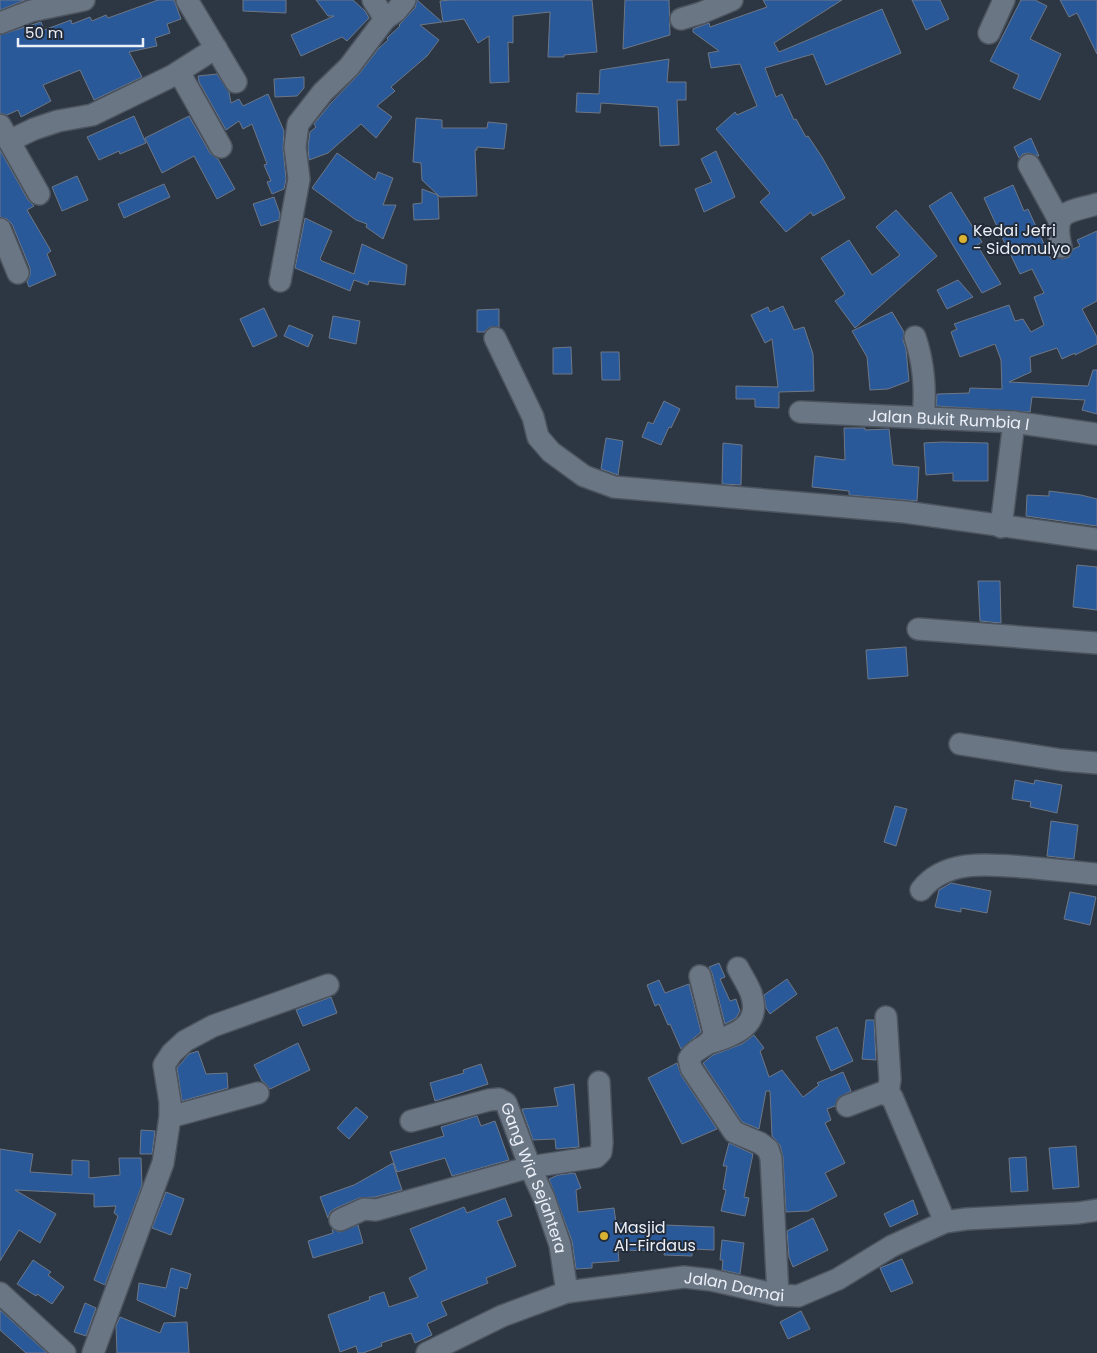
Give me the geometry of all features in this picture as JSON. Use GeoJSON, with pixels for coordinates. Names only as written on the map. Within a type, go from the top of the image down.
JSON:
{"type":"FeatureCollection","features":[{"type":"Feature","properties":{"kind":"street"},"geometry":{"type":"LineString","coordinates":[[0,23],[31,11],[84,0]]}},
{"type":"Feature","properties":{"kind":"street"},"geometry":{"type":"LineString","coordinates":[[187,0],[236,82]]}},
{"type":"Feature","properties":{"kind":"street"},"geometry":{"type":"LineString","coordinates":[[372,0],[385,19]]}},
{"type":"Feature","properties":{"kind":"street"},"geometry":{"type":"LineString","coordinates":[[280,281],[299,179],[295,147],[298,124],[323,92],[349,67],[385,19],[396,11],[405,0]]}},
{"type":"Feature","properties":{"kind":"street"},"geometry":{"type":"LineString","coordinates":[[681,19],[732,0]]}},
{"type":"Feature","properties":{"kind":"street"},"geometry":{"type":"LineString","coordinates":[[989,33],[1004,0]]}},
{"type":"Feature","properties":{"kind":"street"},"geometry":{"type":"LineString","coordinates":[[40,194],[4,133],[34,129],[58,121],[92,115],[179,72],[216,48]]}},
{"type":"Feature","properties":{"kind":"street"},"geometry":{"type":"LineString","coordinates":[[179,72],[221,147]]}},
{"type":"Feature","properties":{"kind":"street"},"geometry":{"type":"LineString","coordinates":[[1029,165],[1059,220]]}},
{"type":"Feature","properties":{"kind":"street"},"geometry":{"type":"LineString","coordinates":[[1061,246],[1057,229],[1059,220],[1065,214],[1097,204]]}},
{"type":"Feature","properties":{"kind":"street"},"geometry":{"type":"LineString","coordinates":[[0,229],[18,273]]}},
{"type":"Feature","properties":{"kind":"street"},"geometry":{"type":"LineString","coordinates":[[495,338],[533,417],[538,437],[551,452],[584,476],[614,487],[904,512],[1097,539]]}},
{"type":"Feature","properties":{"kind":"street"},"geometry":{"type":"LineString","coordinates":[[916,338],[920,352],[925,396],[923,418]]}},
{"type":"Feature","properties":{"kind":"street","name":"Jalan Bukit Rumbia I"},"geometry":{"type":"LineString","coordinates":[[800,412],[1014,422],[1097,434]]}},
{"type":"Feature","properties":{"kind":"street"},"geometry":{"type":"LineString","coordinates":[[1001,527],[1014,422]]}},
{"type":"Feature","properties":{"kind":"street"},"geometry":{"type":"LineString","coordinates":[[918,629],[1097,643]]}},
{"type":"Feature","properties":{"kind":"street"},"geometry":{"type":"LineString","coordinates":[[960,744],[1062,760],[1097,763]]}},
{"type":"Feature","properties":{"kind":"street"},"geometry":{"type":"LineString","coordinates":[[921,890],[928,881],[937,876],[960,866],[973,864],[1006,865],[1097,874]]}},
{"type":"Feature","properties":{"kind":"street"},"geometry":{"type":"LineString","coordinates":[[738,968],[751,994],[754,1010],[750,1023],[732,1036],[709,1043],[691,1054],[689,1060],[691,1068],[734,1132],[760,1143],[768,1149],[771,1158],[778,1295]]}},
{"type":"Feature","properties":{"kind":"street"},"geometry":{"type":"LineString","coordinates":[[700,976],[714,1032],[713,1038],[709,1043]]}},
{"type":"Feature","properties":{"kind":"street"},"geometry":{"type":"LineString","coordinates":[[93,1353],[163,1163],[170,1116],[170,1102],[164,1065],[172,1053],[185,1041],[213,1026],[328,984]]}},
{"type":"Feature","properties":{"kind":"street"},"geometry":{"type":"LineString","coordinates":[[886,1018],[890,1079],[888,1094]]}},
{"type":"Feature","properties":{"kind":"street"},"geometry":{"type":"LineString","coordinates":[[340,1220],[364,1209],[376,1210],[530,1167],[596,1158],[601,1152],[599,1082]]}},
{"type":"Feature","properties":{"kind":"street"},"geometry":{"type":"LineString","coordinates":[[170,1116],[258,1093]]}},
{"type":"Feature","properties":{"kind":"street"},"geometry":{"type":"LineString","coordinates":[[847,1106],[881,1093],[892,1097],[945,1222]]}},
{"type":"Feature","properties":{"kind":"street","name":"Gang Wia Sejahtera"},"geometry":{"type":"LineString","coordinates":[[411,1121],[489,1100],[500,1099],[506,1103],[544,1198],[560,1245],[567,1292]]}},
{"type":"Feature","properties":{"kind":"street","name":"Jalan Damai"},"geometry":{"type":"LineString","coordinates":[[427,1353],[451,1348],[502,1316],[567,1292],[684,1277],[711,1280],[778,1295],[798,1296],[838,1279],[892,1246],[945,1222],[1097,1210]]}},
{"type":"Feature","properties":{"kind":"street"},"geometry":{"type":"LineString","coordinates":[[0,1293],[65,1353]]}},
{"type":"Feature","properties":{"kind":"building"},"geometry":{"type":"Polygon","coordinates":[[[0,0],[25,0],[0,10],[0,0]]]}},
{"type":"Feature","properties":{"kind":"building"},"geometry":{"type":"Polygon","coordinates":[[[158,0],[174,0],[181,19],[167,24],[170,33],[155,38],[157,46],[129,52],[142,77],[94,100],[80,70],[43,85],[51,101],[21,117],[18,110],[7,115],[0,113],[0,35],[41,22],[44,30],[71,20],[72,24],[90,17],[92,21],[106,15],[108,18],[158,0]]]}},
{"type":"Feature","properties":{"kind":"building"},"geometry":{"type":"Polygon","coordinates":[[[243,0],[286,0],[286,13],[243,11],[243,0]]]}},
{"type":"Feature","properties":{"kind":"building"},"geometry":{"type":"Polygon","coordinates":[[[316,0],[353,0],[365,11],[369,18],[347,41],[342,37],[301,56],[291,35],[334,16],[328,16],[316,0]]]}},
{"type":"Feature","properties":{"kind":"building"},"geometry":{"type":"Polygon","coordinates":[[[417,0],[442,22],[420,25],[439,40],[427,56],[391,87],[395,91],[377,106],[392,117],[376,138],[361,124],[328,153],[309,160],[310,132],[316,127],[314,124],[415,8],[417,0]]]}},
{"type":"Feature","properties":{"kind":"building"},"geometry":{"type":"Polygon","coordinates":[[[592,0],[597,52],[564,55],[564,57],[548,57],[550,12],[513,16],[513,43],[508,42],[509,82],[490,83],[489,36],[478,43],[464,19],[443,22],[440,1],[592,0]]]}},
{"type":"Feature","properties":{"kind":"building"},"geometry":{"type":"Polygon","coordinates":[[[625,0],[669,0],[670,35],[623,49],[625,0]]]}},
{"type":"Feature","properties":{"kind":"building"},"geometry":{"type":"Polygon","coordinates":[[[763,0],[842,0],[774,43],[779,52],[882,9],[901,53],[826,85],[813,54],[765,68],[776,97],[782,94],[794,120],[796,119],[806,137],[808,136],[822,157],[845,198],[813,216],[811,212],[786,232],[760,202],[770,193],[716,129],[735,112],[737,115],[757,106],[740,64],[711,68],[708,53],[719,51],[693,32],[693,29],[709,23],[710,27],[767,7],[763,0]]]}},
{"type":"Feature","properties":{"kind":"building"},"geometry":{"type":"Polygon","coordinates":[[[912,0],[940,0],[949,19],[926,30],[912,0]]]}},
{"type":"Feature","properties":{"kind":"building"},"geometry":{"type":"Polygon","coordinates":[[[1021,0],[1035,0],[1047,6],[1030,39],[1061,54],[1040,100],[1013,88],[1019,75],[990,61],[1021,0]]]}},
{"type":"Feature","properties":{"kind":"building"},"geometry":{"type":"Polygon","coordinates":[[[1060,0],[1097,0],[1097,54],[1077,13],[1069,17],[1060,0]]]}},
{"type":"Feature","properties":{"kind":"building"},"geometry":{"type":"Polygon","coordinates":[[[669,59],[667,82],[686,82],[686,100],[677,100],[679,145],[660,146],[658,107],[601,103],[600,113],[576,112],[577,93],[599,94],[600,70],[669,59]]]}},
{"type":"Feature","properties":{"kind":"building"},"geometry":{"type":"Polygon","coordinates":[[[217,74],[229,92],[231,103],[239,99],[243,106],[268,94],[284,131],[283,148],[286,179],[284,189],[272,194],[267,182],[271,181],[264,165],[267,164],[252,124],[243,129],[239,121],[226,130],[199,82],[198,76],[217,74]]]}},
{"type":"Feature","properties":{"kind":"building"},"geometry":{"type":"Polygon","coordinates":[[[304,77],[304,88],[297,96],[275,97],[274,79],[304,77]]]}},
{"type":"Feature","properties":{"kind":"building"},"geometry":{"type":"Polygon","coordinates":[[[134,116],[146,143],[120,154],[119,151],[99,160],[87,137],[134,116]]]}},
{"type":"Feature","properties":{"kind":"building"},"geometry":{"type":"Polygon","coordinates":[[[189,116],[210,153],[218,159],[235,189],[217,199],[194,156],[162,173],[145,138],[189,116]]]}},
{"type":"Feature","properties":{"kind":"building"},"geometry":{"type":"Polygon","coordinates":[[[416,118],[442,120],[442,128],[487,128],[488,122],[507,124],[504,149],[477,147],[477,150],[475,150],[477,196],[440,197],[422,180],[421,163],[413,162],[416,118]]]}},
{"type":"Feature","properties":{"kind":"building"},"geometry":{"type":"Polygon","coordinates":[[[1031,138],[1039,156],[1029,153],[1023,154],[1019,158],[1014,147],[1031,138]]]}},
{"type":"Feature","properties":{"kind":"building"},"geometry":{"type":"Polygon","coordinates":[[[0,150],[28,200],[34,206],[27,210],[51,251],[47,254],[56,275],[29,287],[27,282],[30,268],[12,224],[7,219],[0,217],[0,150]]]}},
{"type":"Feature","properties":{"kind":"building"},"geometry":{"type":"Polygon","coordinates":[[[716,151],[735,197],[704,212],[695,189],[712,182],[701,159],[716,151]]]}},
{"type":"Feature","properties":{"kind":"building"},"geometry":{"type":"Polygon","coordinates":[[[337,153],[375,180],[378,172],[393,178],[383,205],[396,205],[383,239],[366,227],[367,224],[356,220],[312,188],[337,153]]]}},
{"type":"Feature","properties":{"kind":"building"},"geometry":{"type":"Polygon","coordinates":[[[77,176],[88,200],[62,211],[52,187],[77,176]]]}},
{"type":"Feature","properties":{"kind":"building"},"geometry":{"type":"Polygon","coordinates":[[[164,184],[170,197],[124,218],[118,204],[164,184]]]}},
{"type":"Feature","properties":{"kind":"building"},"geometry":{"type":"Polygon","coordinates":[[[1013,185],[1024,211],[1028,209],[1051,259],[1055,257],[1063,259],[1069,257],[1073,249],[1080,246],[1077,240],[1097,231],[1097,301],[1082,309],[1097,337],[1097,344],[1062,359],[1057,348],[1030,357],[1031,372],[1009,382],[1088,386],[1093,370],[1097,370],[1097,414],[1082,410],[1085,400],[1032,397],[1030,412],[936,406],[937,394],[969,393],[970,388],[1002,389],[1001,360],[995,344],[960,357],[951,332],[957,329],[954,324],[1009,305],[1015,321],[1023,319],[1031,332],[1044,325],[1034,297],[1044,293],[1032,269],[1020,274],[984,198],[1013,185]]]}},
{"type":"Feature","properties":{"kind":"building"},"geometry":{"type":"Polygon","coordinates":[[[422,189],[438,195],[439,219],[414,220],[413,204],[422,203],[422,189]]]}},
{"type":"Feature","properties":{"kind":"building"},"geometry":{"type":"Polygon","coordinates":[[[951,192],[982,242],[977,245],[1001,284],[982,293],[929,206],[951,192]]]}},
{"type":"Feature","properties":{"kind":"building"},"geometry":{"type":"Polygon","coordinates":[[[274,197],[280,214],[279,220],[261,226],[253,204],[274,197]]]}},
{"type":"Feature","properties":{"kind":"building"},"geometry":{"type":"Polygon","coordinates":[[[896,210],[937,256],[855,328],[835,301],[845,294],[821,258],[849,240],[872,275],[900,255],[876,227],[896,210]]]}},
{"type":"Feature","properties":{"kind":"building"},"geometry":{"type":"Polygon","coordinates":[[[305,218],[332,231],[320,259],[322,261],[354,274],[362,244],[407,265],[405,285],[369,281],[368,285],[354,280],[350,291],[295,268],[305,218]]]}},
{"type":"Feature","properties":{"kind":"building"},"geometry":{"type":"Polygon","coordinates":[[[958,280],[973,297],[947,309],[937,290],[958,280]]]}},
{"type":"Feature","properties":{"kind":"building"},"geometry":{"type":"Polygon","coordinates":[[[783,306],[794,330],[804,327],[813,354],[814,391],[779,392],[779,408],[755,407],[755,399],[736,399],[736,386],[778,387],[772,339],[765,343],[751,315],[768,307],[770,312],[783,306]]]}},
{"type":"Feature","properties":{"kind":"building"},"geometry":{"type":"Polygon","coordinates":[[[264,308],[277,336],[253,347],[240,319],[264,308]]]}},
{"type":"Feature","properties":{"kind":"building"},"geometry":{"type":"Polygon","coordinates":[[[499,309],[499,327],[490,327],[484,332],[477,332],[477,310],[499,309]]]}},
{"type":"Feature","properties":{"kind":"building"},"geometry":{"type":"Polygon","coordinates":[[[892,312],[904,332],[903,340],[906,349],[909,381],[888,389],[870,390],[867,357],[852,331],[892,312]]]}},
{"type":"Feature","properties":{"kind":"building"},"geometry":{"type":"Polygon","coordinates":[[[333,316],[360,321],[356,344],[329,338],[333,316]]]}},
{"type":"Feature","properties":{"kind":"building"},"geometry":{"type":"Polygon","coordinates":[[[289,325],[313,335],[308,347],[284,336],[289,325]]]}},
{"type":"Feature","properties":{"kind":"building"},"geometry":{"type":"Polygon","coordinates":[[[571,347],[572,374],[553,374],[553,348],[571,347]]]}},
{"type":"Feature","properties":{"kind":"building"},"geometry":{"type":"Polygon","coordinates":[[[601,352],[619,352],[620,380],[602,380],[601,352]]]}},
{"type":"Feature","properties":{"kind":"building"},"geometry":{"type":"Polygon","coordinates":[[[664,401],[680,409],[661,445],[642,437],[648,422],[653,424],[664,401]]]}},
{"type":"Feature","properties":{"kind":"building"},"geometry":{"type":"Polygon","coordinates":[[[844,428],[865,428],[865,430],[889,429],[893,465],[919,467],[917,501],[849,495],[849,491],[812,487],[815,456],[845,460],[844,428]]]}},
{"type":"Feature","properties":{"kind":"building"},"geometry":{"type":"Polygon","coordinates":[[[606,438],[623,441],[618,475],[601,469],[606,438]]]}},
{"type":"Feature","properties":{"kind":"building"},"geometry":{"type":"Polygon","coordinates":[[[723,443],[742,445],[741,485],[722,484],[723,443]]]}},
{"type":"Feature","properties":{"kind":"building"},"geometry":{"type":"Polygon","coordinates":[[[924,443],[988,443],[988,481],[953,481],[953,473],[926,475],[924,443]]]}},
{"type":"Feature","properties":{"kind":"building"},"geometry":{"type":"Polygon","coordinates":[[[1049,491],[1097,499],[1097,526],[1026,516],[1027,495],[1049,496],[1049,491]]]}},
{"type":"Feature","properties":{"kind":"building"},"geometry":{"type":"Polygon","coordinates":[[[1077,565],[1097,567],[1097,610],[1073,607],[1077,565]]]}},
{"type":"Feature","properties":{"kind":"building"},"geometry":{"type":"Polygon","coordinates":[[[978,581],[1000,581],[1001,623],[980,621],[978,581]]]}},
{"type":"Feature","properties":{"kind":"building"},"geometry":{"type":"Polygon","coordinates":[[[906,647],[908,676],[868,679],[866,650],[906,647]]]}},
{"type":"Feature","properties":{"kind":"building"},"geometry":{"type":"Polygon","coordinates":[[[1015,780],[1034,784],[1035,780],[1062,785],[1057,813],[1030,807],[1031,802],[1012,799],[1015,780]]]}},
{"type":"Feature","properties":{"kind":"building"},"geometry":{"type":"Polygon","coordinates":[[[895,806],[907,809],[896,846],[884,842],[895,806]]]}},
{"type":"Feature","properties":{"kind":"building"},"geometry":{"type":"Polygon","coordinates":[[[1051,821],[1078,825],[1074,859],[1047,856],[1051,821]]]}},
{"type":"Feature","properties":{"kind":"building"},"geometry":{"type":"Polygon","coordinates":[[[951,883],[991,891],[987,913],[961,908],[961,912],[935,907],[939,890],[951,883]]]}},
{"type":"Feature","properties":{"kind":"building"},"geometry":{"type":"Polygon","coordinates":[[[1070,892],[1096,897],[1090,925],[1064,919],[1070,892]]]}},
{"type":"Feature","properties":{"kind":"building"},"geometry":{"type":"Polygon","coordinates":[[[719,963],[725,977],[720,979],[730,1001],[736,999],[740,1011],[736,1018],[725,1024],[709,967],[719,963]]]}},
{"type":"Feature","properties":{"kind":"building"},"geometry":{"type":"Polygon","coordinates":[[[787,979],[797,994],[770,1014],[766,1008],[764,995],[787,979]]]}},
{"type":"Feature","properties":{"kind":"building"},"geometry":{"type":"Polygon","coordinates":[[[659,980],[665,993],[689,984],[701,1032],[681,1049],[659,1004],[655,1006],[647,985],[659,980]]]}},
{"type":"Feature","properties":{"kind":"building"},"geometry":{"type":"Polygon","coordinates":[[[331,997],[337,1013],[303,1026],[296,1010],[331,997]]]}},
{"type":"Feature","properties":{"kind":"building"},"geometry":{"type":"Polygon","coordinates":[[[866,1020],[874,1020],[876,1060],[862,1059],[866,1020]]]}},
{"type":"Feature","properties":{"kind":"building"},"geometry":{"type":"Polygon","coordinates":[[[837,1027],[853,1061],[831,1071],[816,1037],[837,1027]]]}},
{"type":"Feature","properties":{"kind":"building"},"geometry":{"type":"Polygon","coordinates":[[[754,1035],[764,1048],[760,1051],[769,1077],[782,1070],[803,1097],[819,1085],[817,1083],[843,1072],[851,1091],[838,1098],[835,1106],[827,1109],[831,1120],[825,1123],[845,1163],[825,1173],[837,1196],[808,1211],[786,1212],[783,1157],[780,1145],[772,1136],[770,1091],[766,1091],[759,1129],[742,1122],[703,1063],[713,1055],[742,1044],[754,1035]]]}},
{"type":"Feature","properties":{"kind":"building"},"geometry":{"type":"Polygon","coordinates":[[[298,1043],[310,1070],[270,1089],[262,1081],[254,1065],[298,1043]]]}},
{"type":"Feature","properties":{"kind":"building"},"geometry":{"type":"Polygon","coordinates":[[[198,1051],[206,1074],[227,1073],[228,1088],[182,1101],[177,1068],[189,1054],[198,1051]]]}},
{"type":"Feature","properties":{"kind":"building"},"geometry":{"type":"Polygon","coordinates":[[[677,1063],[681,1075],[717,1129],[682,1144],[648,1078],[677,1063]]]}},
{"type":"Feature","properties":{"kind":"building"},"geometry":{"type":"Polygon","coordinates":[[[481,1064],[488,1084],[435,1101],[430,1083],[464,1073],[463,1070],[481,1064]]]}},
{"type":"Feature","properties":{"kind":"building"},"geometry":{"type":"Polygon","coordinates":[[[574,1084],[579,1147],[556,1149],[555,1139],[533,1140],[522,1109],[558,1106],[554,1088],[574,1084]]]}},
{"type":"Feature","properties":{"kind":"building"},"geometry":{"type":"Polygon","coordinates":[[[356,1107],[368,1117],[349,1139],[337,1128],[356,1107]]]}},
{"type":"Feature","properties":{"kind":"building"},"geometry":{"type":"Polygon","coordinates":[[[477,1116],[481,1126],[495,1121],[509,1160],[452,1176],[445,1158],[397,1172],[390,1152],[444,1136],[441,1127],[477,1116]]]}},
{"type":"Feature","properties":{"kind":"building"},"geometry":{"type":"Polygon","coordinates":[[[141,1130],[155,1131],[152,1154],[140,1154],[141,1130]]]}},
{"type":"Feature","properties":{"kind":"building"},"geometry":{"type":"Polygon","coordinates":[[[729,1143],[753,1154],[744,1197],[749,1198],[745,1216],[721,1211],[726,1190],[723,1189],[727,1166],[723,1166],[729,1143]]]}},
{"type":"Feature","properties":{"kind":"building"},"geometry":{"type":"Polygon","coordinates":[[[1076,1146],[1079,1187],[1053,1189],[1049,1148],[1076,1146]]]}},
{"type":"Feature","properties":{"kind":"building"},"geometry":{"type":"Polygon","coordinates":[[[0,1149],[33,1154],[30,1172],[72,1175],[72,1160],[89,1161],[89,1178],[120,1175],[119,1158],[141,1158],[142,1185],[105,1285],[94,1280],[118,1216],[114,1213],[116,1206],[94,1207],[94,1194],[15,1190],[56,1214],[40,1243],[19,1230],[0,1261],[0,1149]]]}},
{"type":"Feature","properties":{"kind":"building"},"geometry":{"type":"Polygon","coordinates":[[[1026,1157],[1028,1191],[1011,1192],[1009,1158],[1026,1157]]]}},
{"type":"Feature","properties":{"kind":"building"},"geometry":{"type":"Polygon","coordinates":[[[393,1163],[402,1190],[375,1197],[359,1198],[334,1209],[330,1212],[328,1218],[320,1197],[354,1185],[393,1163]]]}},
{"type":"Feature","properties":{"kind":"building"},"geometry":{"type":"Polygon","coordinates":[[[575,1173],[581,1188],[576,1190],[578,1212],[614,1208],[616,1223],[714,1227],[714,1250],[692,1249],[692,1256],[664,1255],[665,1251],[618,1250],[619,1261],[592,1263],[592,1268],[576,1269],[572,1241],[549,1179],[558,1175],[575,1173]]]}},
{"type":"Feature","properties":{"kind":"building"},"geometry":{"type":"Polygon","coordinates":[[[166,1192],[184,1199],[171,1235],[152,1228],[166,1192]]]}},
{"type":"Feature","properties":{"kind":"building"},"geometry":{"type":"Polygon","coordinates":[[[505,1198],[512,1216],[497,1221],[516,1266],[486,1278],[488,1283],[441,1302],[447,1315],[427,1324],[432,1335],[415,1343],[411,1333],[381,1343],[382,1346],[363,1353],[358,1353],[356,1346],[340,1352],[328,1315],[370,1300],[369,1297],[384,1292],[389,1307],[418,1297],[409,1278],[427,1269],[410,1229],[464,1207],[467,1213],[505,1198]]]}},
{"type":"Feature","properties":{"kind":"building"},"geometry":{"type":"Polygon","coordinates":[[[913,1200],[918,1214],[890,1227],[884,1214],[913,1200]]]}},
{"type":"Feature","properties":{"kind":"building"},"geometry":{"type":"Polygon","coordinates":[[[813,1218],[828,1250],[793,1267],[789,1257],[787,1231],[813,1218]]]}},
{"type":"Feature","properties":{"kind":"building"},"geometry":{"type":"Polygon","coordinates":[[[358,1225],[363,1243],[313,1258],[308,1241],[333,1233],[332,1229],[339,1232],[358,1225]]]}},
{"type":"Feature","properties":{"kind":"building"},"geometry":{"type":"Polygon","coordinates":[[[722,1240],[744,1243],[740,1274],[722,1270],[723,1260],[720,1260],[722,1240]]]}},
{"type":"Feature","properties":{"kind":"building"},"geometry":{"type":"Polygon","coordinates":[[[902,1259],[913,1283],[891,1292],[880,1268],[902,1259]]]}},
{"type":"Feature","properties":{"kind":"building"},"geometry":{"type":"Polygon","coordinates":[[[33,1260],[51,1272],[48,1275],[64,1287],[52,1304],[17,1284],[33,1260]]]}},
{"type":"Feature","properties":{"kind":"building"},"geometry":{"type":"Polygon","coordinates":[[[171,1268],[191,1274],[187,1289],[180,1287],[175,1317],[137,1300],[139,1283],[166,1288],[171,1268]]]}},
{"type":"Feature","properties":{"kind":"building"},"geometry":{"type":"Polygon","coordinates":[[[85,1303],[96,1308],[86,1336],[74,1332],[85,1303]]]}},
{"type":"Feature","properties":{"kind":"building"},"geometry":{"type":"Polygon","coordinates":[[[0,1310],[47,1353],[26,1353],[0,1330],[0,1310]]]}},
{"type":"Feature","properties":{"kind":"building"},"geometry":{"type":"Polygon","coordinates":[[[801,1311],[810,1329],[788,1339],[780,1322],[801,1311]]]}},
{"type":"Feature","properties":{"kind":"building"},"geometry":{"type":"Polygon","coordinates":[[[120,1317],[160,1333],[164,1323],[187,1322],[189,1353],[117,1353],[116,1326],[120,1317]]]}},
{"type":"Feature","properties":{"kind":"place","name":"Kedai Jefri - Sidomulyo"},"geometry":{"type":"Point","coordinates":[963,239]}},
{"type":"Feature","properties":{"kind":"place","name":"Masjid Al-Firdaus"},"geometry":{"type":"Point","coordinates":[604,1236]}}]}
